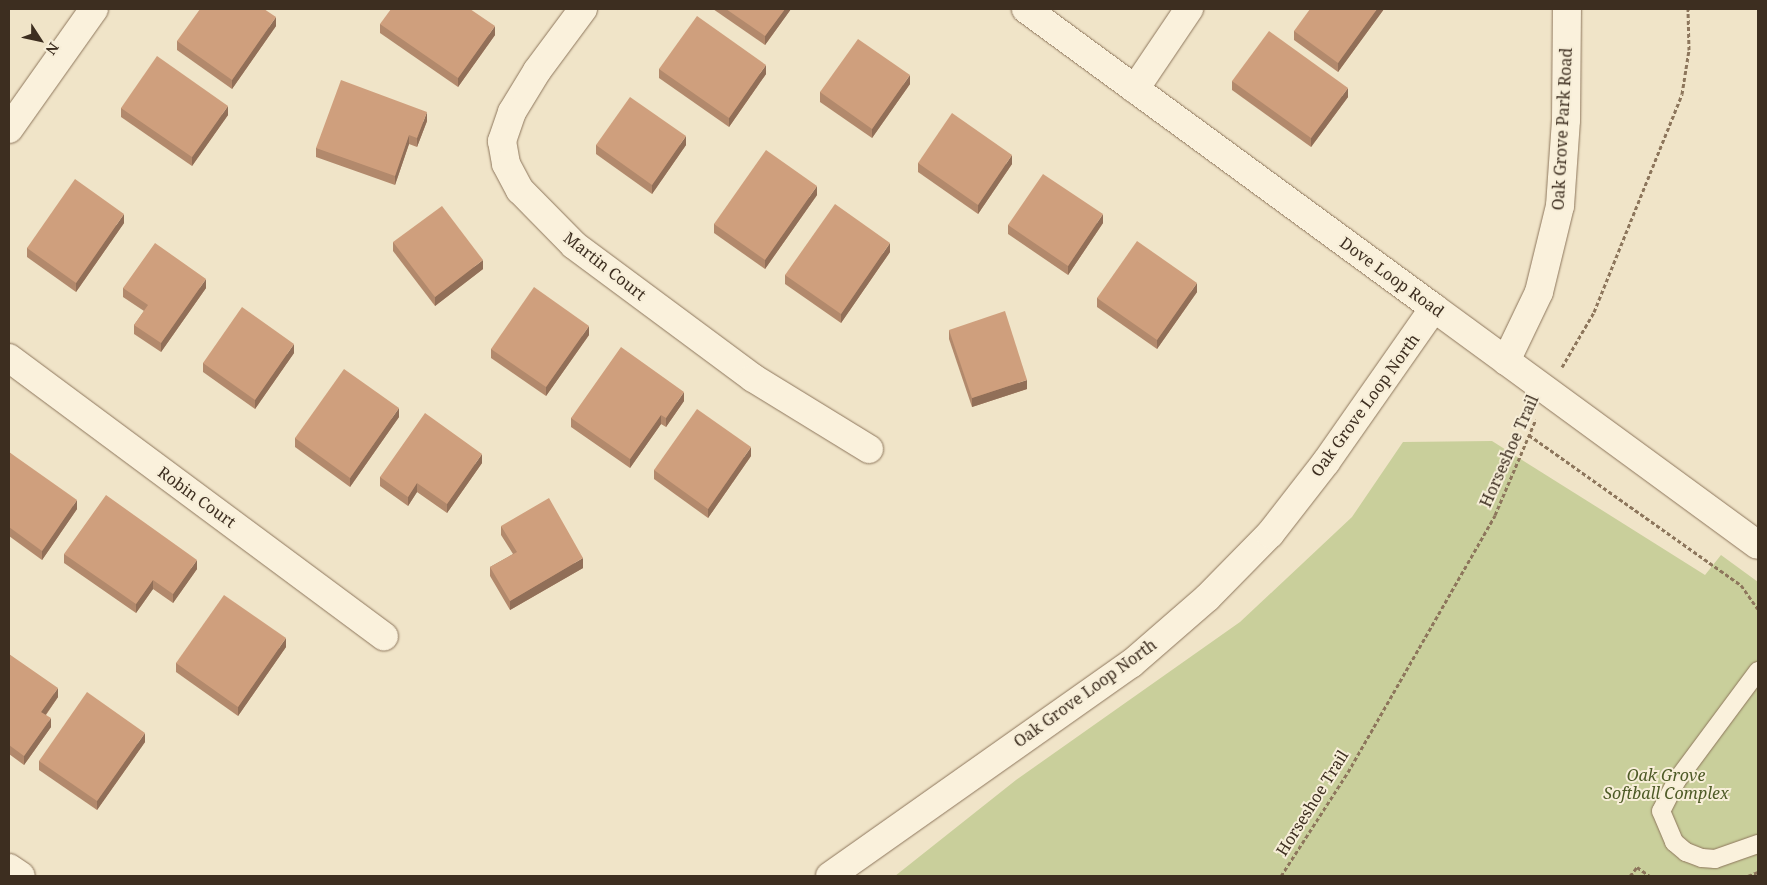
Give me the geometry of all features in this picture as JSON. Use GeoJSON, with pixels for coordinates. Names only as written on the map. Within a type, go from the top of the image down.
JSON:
{"type":"FeatureCollection","features":[{"type":"Feature","properties":{"kind":"street"},"geometry":{"type":"LineString","coordinates":[[9,129],[94,9]]}},
{"type":"Feature","properties":{"kind":"street","name":"Martin Court"},"geometry":{"type":"LineString","coordinates":[[583,9],[536,71],[509,119],[502,141],[506,164],[520,190],[574,245],[746,373],[869,449]]}},
{"type":"Feature","properties":{"kind":"street","name":"Dove Loop Road"},"geometry":{"type":"LineString","coordinates":[[1026,9],[1758,545]]}},
{"type":"Feature","properties":{"kind":"street"},"geometry":{"type":"LineString","coordinates":[[1135,88],[1189,9]]}},
{"type":"Feature","properties":{"kind":"street","name":"Oak Grove Park Road"},"geometry":{"type":"LineString","coordinates":[[1506,361],[1538,292],[1560,206],[1566,120],[1567,9]]}},
{"type":"Feature","properties":{"kind":"street","name":"Oak Grove Loop North"},"geometry":{"type":"LineString","coordinates":[[830,876],[1131,664],[1207,598],[1276,527],[1326,462],[1434,308]]}},
{"type":"Feature","properties":{"kind":"street","name":"Robin Court"},"geometry":{"type":"LineString","coordinates":[[9,358],[384,636]]}},
{"type":"Feature","properties":{"kind":"street"},"geometry":{"type":"LineString","coordinates":[[9,868],[21,876]]}},
{"type":"Feature","properties":{"kind":"lane"},"geometry":{"type":"LineString","coordinates":[[1758,671],[1677,780],[1661,811],[1674,842],[1686,852],[1702,858],[1715,859],[1758,844]]}},
{"type":"Feature","properties":{"kind":"path","name":"Horseshoe Trail"},"geometry":{"type":"LineString","coordinates":[[1281,876],[1348,772],[1494,515],[1549,392],[1594,312],[1682,94],[1689,50],[1688,9]]}},
{"type":"Feature","properties":{"kind":"path"},"geometry":{"type":"LineString","coordinates":[[1529,435],[1741,585],[1758,609]]}},
{"type":"Feature","properties":{"kind":"path"},"geometry":{"type":"LineString","coordinates":[[1630,876],[1637,866],[1650,876]]}},
{"type":"Feature","properties":{"kind":"path"},"geometry":{"type":"LineString","coordinates":[[1748,876],[1758,872]]}},
{"type":"Feature","properties":{"kind":"green space","name":"Oak Grove Softball Complex"},"geometry":{"type":"Polygon","coordinates":[[[1492,441],[1705,575],[1721,555],[1758,582],[1758,876],[895,876],[1016,780],[1240,622],[1352,517],[1403,442],[1492,441]]]}},
{"type":"Feature","properties":{"kind":"building"},"geometry":{"type":"Polygon","coordinates":[[[200,9],[264,9],[276,17],[232,80],[177,41],[200,9]]]}},
{"type":"Feature","properties":{"kind":"building"},"geometry":{"type":"Polygon","coordinates":[[[391,9],[470,9],[495,26],[458,78],[380,24],[391,9]]]}},
{"type":"Feature","properties":{"kind":"building"},"geometry":{"type":"Polygon","coordinates":[[[726,9],[785,9],[765,36],[726,9]]]}},
{"type":"Feature","properties":{"kind":"building"},"geometry":{"type":"Polygon","coordinates":[[[1310,9],[1377,9],[1338,63],[1294,31],[1310,9]]]}},
{"type":"Feature","properties":{"kind":"building"},"geometry":{"type":"Polygon","coordinates":[[[697,16],[766,65],[729,118],[659,69],[697,16]]]}},
{"type":"Feature","properties":{"kind":"building"},"geometry":{"type":"Polygon","coordinates":[[[1269,31],[1348,88],[1311,138],[1232,81],[1269,31]]]}},
{"type":"Feature","properties":{"kind":"building"},"geometry":{"type":"Polygon","coordinates":[[[858,39],[910,75],[872,129],[820,92],[858,39]]]}},
{"type":"Feature","properties":{"kind":"building"},"geometry":{"type":"Polygon","coordinates":[[[157,56],[228,106],[192,157],[121,108],[157,56]]]}},
{"type":"Feature","properties":{"kind":"building"},"geometry":{"type":"Polygon","coordinates":[[[341,80],[427,112],[417,138],[409,135],[395,176],[316,148],[341,80]]]}},
{"type":"Feature","properties":{"kind":"building"},"geometry":{"type":"Polygon","coordinates":[[[630,97],[686,136],[652,185],[596,145],[630,97]]]}},
{"type":"Feature","properties":{"kind":"building"},"geometry":{"type":"Polygon","coordinates":[[[952,113],[1012,155],[978,205],[918,163],[952,113]]]}},
{"type":"Feature","properties":{"kind":"building"},"geometry":{"type":"Polygon","coordinates":[[[766,150],[817,186],[765,260],[714,224],[766,150]]]}},
{"type":"Feature","properties":{"kind":"building"},"geometry":{"type":"Polygon","coordinates":[[[1043,174],[1103,214],[1068,266],[1008,225],[1043,174]]]}},
{"type":"Feature","properties":{"kind":"building"},"geometry":{"type":"Polygon","coordinates":[[[75,179],[124,214],[76,283],[27,248],[75,179]]]}},
{"type":"Feature","properties":{"kind":"building"},"geometry":{"type":"Polygon","coordinates":[[[835,204],[890,243],[841,314],[785,275],[835,204]]]}},
{"type":"Feature","properties":{"kind":"building"},"geometry":{"type":"Polygon","coordinates":[[[442,206],[483,260],[435,297],[393,242],[442,206]]]}},
{"type":"Feature","properties":{"kind":"building"},"geometry":{"type":"Polygon","coordinates":[[[1137,241],[1197,283],[1157,340],[1097,298],[1137,241]]]}},
{"type":"Feature","properties":{"kind":"building"},"geometry":{"type":"Polygon","coordinates":[[[155,243],[206,279],[161,343],[134,325],[148,305],[123,288],[155,243]]]}},
{"type":"Feature","properties":{"kind":"building"},"geometry":{"type":"Polygon","coordinates":[[[534,287],[589,326],[546,387],[491,349],[534,287]]]}},
{"type":"Feature","properties":{"kind":"building"},"geometry":{"type":"Polygon","coordinates":[[[242,307],[294,344],[255,400],[203,363],[242,307]]]}},
{"type":"Feature","properties":{"kind":"building"},"geometry":{"type":"Polygon","coordinates":[[[1005,311],[1027,380],[972,398],[949,330],[1005,311]]]}},
{"type":"Feature","properties":{"kind":"building"},"geometry":{"type":"Polygon","coordinates":[[[621,347],[684,392],[666,418],[661,415],[630,459],[571,418],[621,347]]]}},
{"type":"Feature","properties":{"kind":"building"},"geometry":{"type":"Polygon","coordinates":[[[344,369],[399,408],[350,478],[295,438],[344,369]]]}},
{"type":"Feature","properties":{"kind":"building"},"geometry":{"type":"Polygon","coordinates":[[[697,409],[751,447],[708,509],[654,470],[697,409]]]}},
{"type":"Feature","properties":{"kind":"building"},"geometry":{"type":"Polygon","coordinates":[[[425,413],[482,454],[447,504],[417,483],[408,497],[380,477],[425,413]]]}},
{"type":"Feature","properties":{"kind":"building"},"geometry":{"type":"Polygon","coordinates":[[[9,452],[77,500],[42,551],[9,527],[9,452]]]}},
{"type":"Feature","properties":{"kind":"building"},"geometry":{"type":"Polygon","coordinates":[[[106,495],[197,560],[173,594],[153,580],[136,604],[64,554],[106,495]]]}},
{"type":"Feature","properties":{"kind":"building"},"geometry":{"type":"Polygon","coordinates":[[[549,498],[583,558],[510,601],[490,567],[517,552],[501,526],[549,498]]]}},
{"type":"Feature","properties":{"kind":"building"},"geometry":{"type":"Polygon","coordinates":[[[224,595],[286,638],[238,707],[176,663],[224,595]]]}},
{"type":"Feature","properties":{"kind":"building"},"geometry":{"type":"Polygon","coordinates":[[[9,654],[58,688],[41,712],[51,718],[24,756],[9,745],[9,654]]]}},
{"type":"Feature","properties":{"kind":"building"},"geometry":{"type":"Polygon","coordinates":[[[87,692],[145,733],[97,801],[39,761],[87,692]]]}}]}
